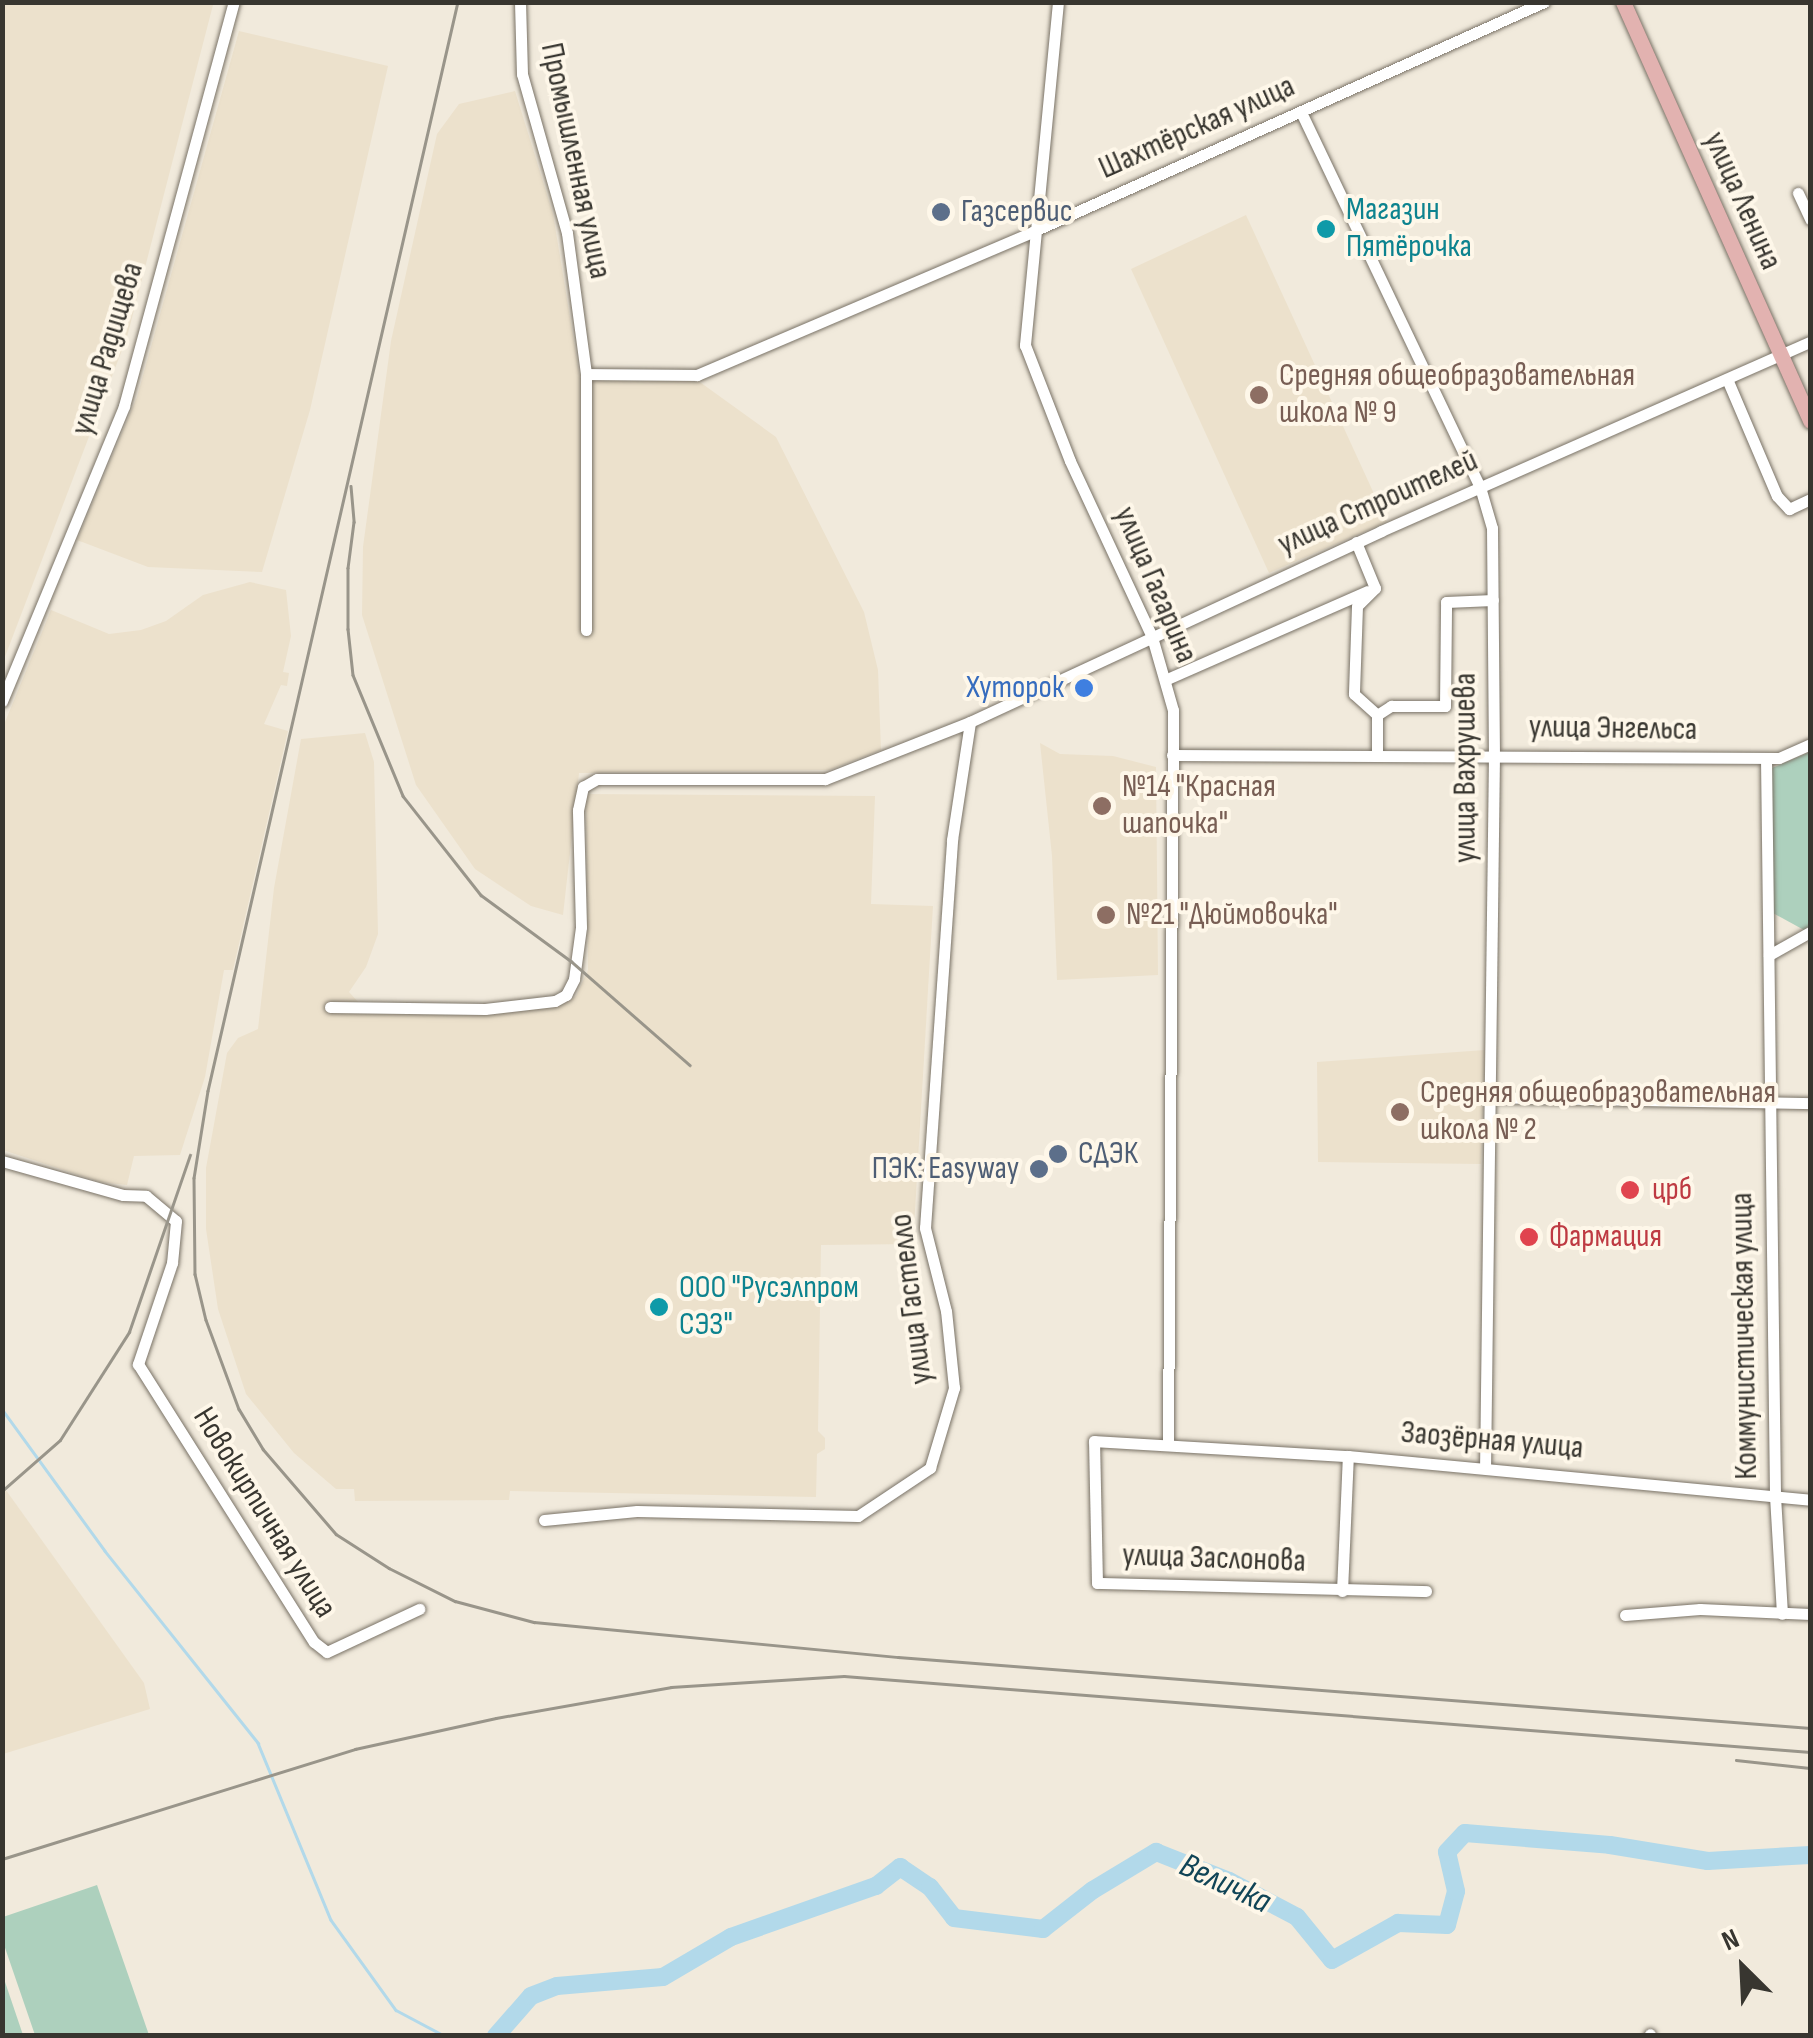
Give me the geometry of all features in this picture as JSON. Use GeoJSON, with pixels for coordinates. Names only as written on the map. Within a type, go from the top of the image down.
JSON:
{"type":"FeatureCollection","features":[{"type":"Feature","properties":{"kind":"main road","name":"улица Ленина"},"geometry":{"type":"LineString","coordinates":[[1624,2],[1810,422]]}},
{"type":"Feature","properties":{"kind":"street","name":"улица Радищева"},"geometry":{"type":"LineString","coordinates":[[2,701],[124,406],[234,2]]}},
{"type":"Feature","properties":{"kind":"street","name":"Промышленная улица"},"geometry":{"type":"LineString","coordinates":[[520,2],[522,74],[567,232],[586,374],[586,630]]}},
{"type":"Feature","properties":{"kind":"street","name":"улица Гагарина"},"geometry":{"type":"LineString","coordinates":[[1058,2],[1026,345],[1070,461],[1152,637],[1168,679],[1173,710],[1168,1443]]}},
{"type":"Feature","properties":{"kind":"street","name":"Шахтёрская улица"},"geometry":{"type":"LineString","coordinates":[[586,374],[697,374],[1034,231],[1544,2]]}},
{"type":"Feature","properties":{"kind":"street","name":"улица Вахрушева"},"geometry":{"type":"LineString","coordinates":[[1301,112],[1480,487],[1492,528],[1494,755],[1485,1467]]}},
{"type":"Feature","properties":{"kind":"street"},"geometry":{"type":"LineString","coordinates":[[1798,193],[1810,219]]}},
{"type":"Feature","properties":{"kind":"street","name":"улица Строителей"},"geometry":{"type":"LineString","coordinates":[[330,1007],[485,1008],[555,1002],[566,995],[574,979],[582,927],[578,810],[582,787],[598,779],[825,779],[970,722],[1356,542],[1810,342]]}},
{"type":"Feature","properties":{"kind":"street"},"geometry":{"type":"LineString","coordinates":[[1727,379],[1778,496],[1790,509],[1810,500]]}},
{"type":"Feature","properties":{"kind":"street"},"geometry":{"type":"LineString","coordinates":[[1356,542],[1376,588]]}},
{"type":"Feature","properties":{"kind":"street"},"geometry":{"type":"LineString","coordinates":[[1168,679],[1376,588]]}},
{"type":"Feature","properties":{"kind":"street"},"geometry":{"type":"LineString","coordinates":[[1376,588],[1357,606],[1354,694],[1377,716],[1376,754]]}},
{"type":"Feature","properties":{"kind":"street"},"geometry":{"type":"LineString","coordinates":[[1377,716],[1391,706],[1446,706],[1446,602],[1494,600]]}},
{"type":"Feature","properties":{"kind":"street","name":"улица Гастелло"},"geometry":{"type":"LineString","coordinates":[[544,1520],[637,1511],[858,1516],[930,1468],[954,1388],[946,1310],[925,1228],[952,840],[970,722]]}},
{"type":"Feature","properties":{"kind":"street","name":"улица Энгельса"},"geometry":{"type":"LineString","coordinates":[[1172,755],[1778,758],[1810,744]]}},
{"type":"Feature","properties":{"kind":"street","name":"Коммунистическая улица"},"geometry":{"type":"LineString","coordinates":[[1766,758],[1775,1496],[1782,1614]]}},
{"type":"Feature","properties":{"kind":"street"},"geometry":{"type":"LineString","coordinates":[[1769,955],[1810,932]]}},
{"type":"Feature","properties":{"kind":"street"},"geometry":{"type":"LineString","coordinates":[[1490,1097],[1810,1103]]}},
{"type":"Feature","properties":{"kind":"street","name":"Новокирпичная улица"},"geometry":{"type":"LineString","coordinates":[[2,1162],[124,1195],[146,1196],[176,1221],[172,1263],[138,1364],[314,1642],[327,1652],[418,1609]]}},
{"type":"Feature","properties":{"kind":"street","name":"улица Заслонова"},"geometry":{"type":"LineString","coordinates":[[1168,1443],[1094,1440],[1097,1582],[1426,1592]]}},
{"type":"Feature","properties":{"kind":"street","name":"Заозёрная улица"},"geometry":{"type":"LineString","coordinates":[[1168,1443],[1485,1467],[1810,1500]]}},
{"type":"Feature","properties":{"kind":"street"},"geometry":{"type":"LineString","coordinates":[[1342,1592],[1348,1456]]}},
{"type":"Feature","properties":{"kind":"street"},"geometry":{"type":"LineString","coordinates":[[1624,1615],[1700,1608],[1810,1614]]}},
{"type":"Feature","properties":{"kind":"shaded area"},"geometry":{"type":"Polygon","coordinates":[[[3,3],[213,5],[127,337],[3,662],[3,3]]]}},
{"type":"Feature","properties":{"kind":"shaded area"},"geometry":{"type":"Polygon","coordinates":[[[239,31],[388,66],[310,410],[262,572],[148,567],[77,540],[137,397],[239,31]]]}},
{"type":"Feature","properties":{"kind":"shaded area"},"geometry":{"type":"Polygon","coordinates":[[[515,91],[553,214],[580,378],[697,380],[776,437],[864,612],[878,670],[881,750],[829,770],[579,773],[563,915],[531,906],[475,869],[416,785],[362,615],[363,547],[391,341],[437,134],[459,104],[515,91]]]}},
{"type":"Feature","properties":{"kind":"shaded area","name":"Средняя общеобразовательная школа № 9"},"geometry":{"type":"Polygon","coordinates":[[[1246,215],[1387,522],[1269,573],[1131,269],[1246,215]]]}},
{"type":"Feature","properties":{"kind":"shaded area"},"geometry":{"type":"Polygon","coordinates":[[[250,582],[286,590],[291,636],[283,672],[289,673],[287,686],[281,685],[264,724],[288,731],[233,970],[224,970],[205,1077],[180,1155],[134,1156],[127,1185],[100,1182],[3,1150],[3,727],[51,610],[109,634],[141,630],[166,621],[203,595],[250,582]]]}},
{"type":"Feature","properties":{"kind":"shaded area"},"geometry":{"type":"Polygon","coordinates":[[[365,733],[374,762],[378,934],[366,967],[349,992],[368,1013],[476,1015],[539,1008],[565,1003],[576,996],[588,970],[586,794],[875,796],[871,904],[933,906],[913,1244],[821,1245],[818,1431],[825,1438],[825,1449],[817,1454],[816,1497],[510,1491],[509,1500],[355,1501],[354,1489],[336,1489],[294,1453],[246,1394],[218,1309],[206,1229],[206,1168],[227,1053],[238,1038],[258,1029],[274,888],[301,739],[365,733]]]}},
{"type":"Feature","properties":{"kind":"shaded area"},"geometry":{"type":"Polygon","coordinates":[[[1040,743],[1060,754],[1113,756],[1156,767],[1158,975],[1057,980],[1052,856],[1040,743]]]}},
{"type":"Feature","properties":{"kind":"shaded area","name":"Средняя общеобразовательная школа № 2"},"geometry":{"type":"Polygon","coordinates":[[[1485,1050],[1481,1164],[1318,1162],[1317,1062],[1485,1050]]]}},
{"type":"Feature","properties":{"kind":"shaded area"},"geometry":{"type":"Polygon","coordinates":[[[3,1486],[144,1683],[150,1709],[3,1754],[3,1486]]]}},
{"type":"Feature","properties":{"kind":"green space"},"geometry":{"type":"Polygon","coordinates":[[[1810,752],[1810,927],[1804,930],[1771,912],[1772,768],[1810,752]]]}},
{"type":"Feature","properties":{"kind":"green space"},"geometry":{"type":"Polygon","coordinates":[[[97,1885],[149,2035],[35,2035],[3,1942],[3,1917],[97,1885]]]}},
{"type":"Feature","properties":{"kind":"green space"},"geometry":{"type":"Polygon","coordinates":[[[3,1976],[23,2035],[3,2035],[3,1976]]]}},
{"type":"Feature","properties":{"kind":"waterway"},"geometry":{"type":"LineString","coordinates":[[2,1409],[105,1551],[258,1743],[331,1920],[396,2010],[445,2036]]}},
{"type":"Feature","properties":{"kind":"waterway","name":"Величка"},"geometry":{"type":"LineString","coordinates":[[496,2036],[531,1996],[557,1986],[663,1977],[731,1937],[876,1886],[900,1867],[930,1887],[954,1918],[1043,1929],[1093,1890],[1156,1852],[1229,1881],[1297,1917],[1332,1960],[1398,1923],[1447,1925],[1456,1891],[1447,1852],[1465,1833],[1610,1845],[1708,1861],[1810,1855]]}},
{"type":"Feature","properties":{"kind":"railway"},"geometry":{"type":"LineString","coordinates":[[458,2],[208,1091],[194,1178],[195,1274],[206,1320],[239,1409],[263,1449],[336,1534],[389,1568],[455,1601],[534,1622],[898,1657],[1810,1728]]}},
{"type":"Feature","properties":{"kind":"railway"},"geometry":{"type":"LineString","coordinates":[[351,486],[354,522],[348,568],[348,629],[353,675],[403,796],[481,895],[571,961],[690,1065]]}},
{"type":"Feature","properties":{"kind":"railway"},"geometry":{"type":"LineString","coordinates":[[2,1491],[60,1440],[129,1332],[190,1155]]}},
{"type":"Feature","properties":{"kind":"railway"},"geometry":{"type":"LineString","coordinates":[[2,1859],[355,1749],[496,1718],[671,1687],[844,1676],[1810,1752]]}},
{"type":"Feature","properties":{"kind":"railway"},"geometry":{"type":"LineString","coordinates":[[1736,1760],[1810,1768]]}},
{"type":"Feature","properties":{"kind":"place","name":"Газсервис"},"geometry":{"type":"Point","coordinates":[941,212]}},
{"type":"Feature","properties":{"kind":"place","name":"Магазин Пятёрочка"},"geometry":{"type":"Point","coordinates":[1326,229]}},
{"type":"Feature","properties":{"kind":"place","name":"Средняя общеобразовательная школа № 9"},"geometry":{"type":"Point","coordinates":[1259,395]}},
{"type":"Feature","properties":{"kind":"place","name":"Хуторок"},"geometry":{"type":"Point","coordinates":[1084,688]}},
{"type":"Feature","properties":{"kind":"place","name":"№14 \"Красная шапочка\""},"geometry":{"type":"Point","coordinates":[1102,806]}},
{"type":"Feature","properties":{"kind":"place","name":"№21 \"Дюймовочка\""},"geometry":{"type":"Point","coordinates":[1106,915]}},
{"type":"Feature","properties":{"kind":"place","name":"Средняя общеобразовательная школа № 2"},"geometry":{"type":"Point","coordinates":[1400,1112]}},
{"type":"Feature","properties":{"kind":"place","name":"СДЭК"},"geometry":{"type":"Point","coordinates":[1058,1154]}},
{"type":"Feature","properties":{"kind":"place","name":"ПЭК: Easyway"},"geometry":{"type":"Point","coordinates":[1039,1169]}},
{"type":"Feature","properties":{"kind":"place","name":"црб"},"geometry":{"type":"Point","coordinates":[1630,1190]}},
{"type":"Feature","properties":{"kind":"place","name":"Фармация"},"geometry":{"type":"Point","coordinates":[1529,1237]}},
{"type":"Feature","properties":{"kind":"place","name":"ООО \"Русэлпром СЭЗ\""},"geometry":{"type":"Point","coordinates":[659,1307]}}]}
